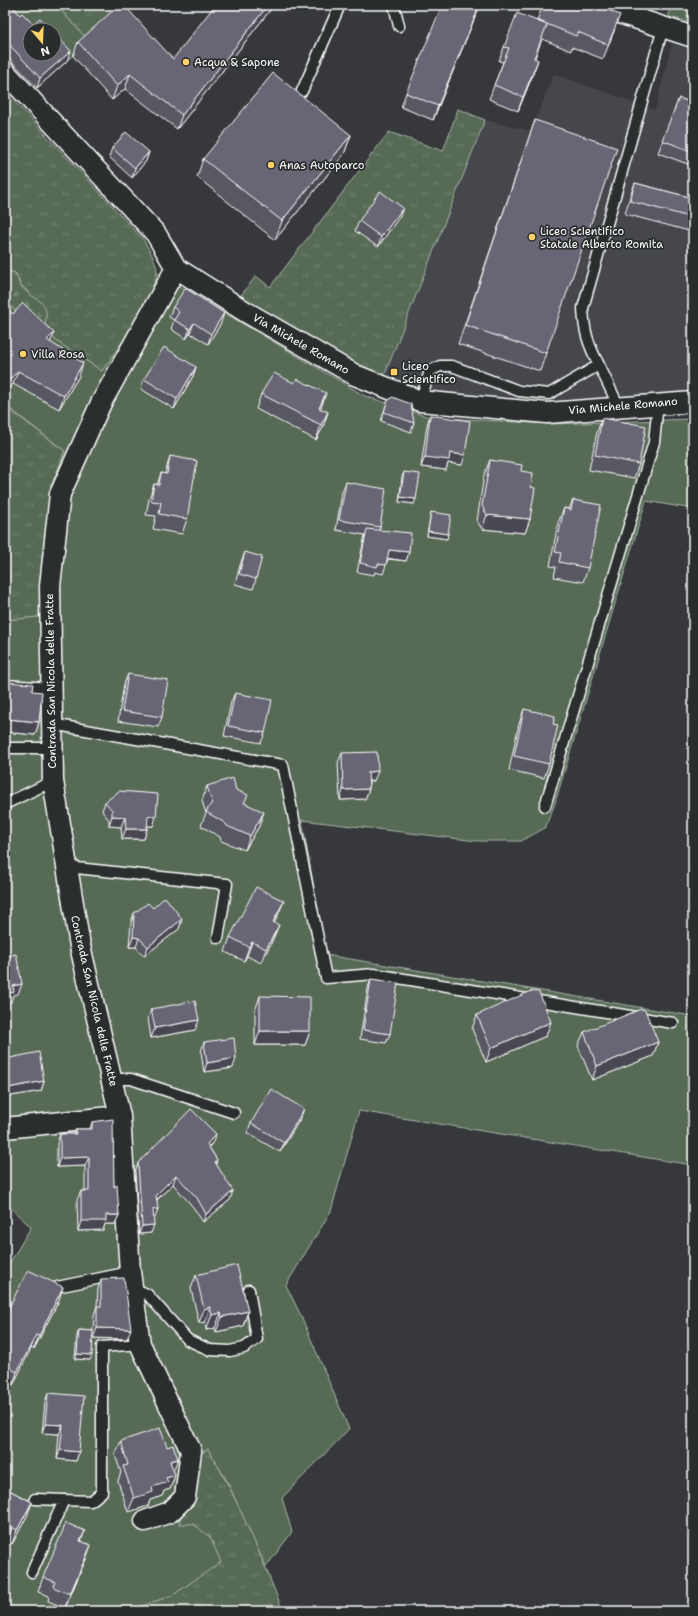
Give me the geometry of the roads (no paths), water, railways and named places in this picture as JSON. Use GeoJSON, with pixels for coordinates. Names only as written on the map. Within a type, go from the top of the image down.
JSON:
{"type":"FeatureCollection","features":[{"type":"Feature","properties":{"kind":"street"},"geometry":{"type":"LineString","coordinates":[[595,5],[693,37]]}},
{"type":"Feature","properties":{"kind":"street","name":"Via Michele Romano"},"geometry":{"type":"LineString","coordinates":[[5,72],[156,234],[176,268],[246,312],[355,375],[420,401],[547,413],[658,403],[693,402]]}},
{"type":"Feature","properties":{"kind":"street","name":"Contrada San Nicola delle Fratte"},"geometry":{"type":"LineString","coordinates":[[145,1521],[170,1512],[185,1497],[191,1451],[140,1344],[131,1280],[120,1116],[80,946],[53,781],[50,586],[60,494],[100,404],[176,268]]}},
{"type":"Feature","properties":{"kind":"street"},"geometry":{"type":"LineString","coordinates":[[5,1128],[120,1116]]}},
{"type":"Feature","properties":{"kind":"lane"},"geometry":{"type":"LineString","coordinates":[[302,90],[340,5]]}},
{"type":"Feature","properties":{"kind":"lane"},"geometry":{"type":"LineString","coordinates":[[394,5],[399,26]]}},
{"type":"Feature","properties":{"kind":"lane"},"geometry":{"type":"LineString","coordinates":[[619,407],[589,344],[584,329],[583,308],[663,28]]}},
{"type":"Feature","properties":{"kind":"lane"},"geometry":{"type":"LineString","coordinates":[[420,401],[430,371],[440,366],[452,366],[519,391],[550,394],[599,365]]}},
{"type":"Feature","properties":{"kind":"lane"},"geometry":{"type":"LineString","coordinates":[[545,806],[654,442],[658,403]]}},
{"type":"Feature","properties":{"kind":"lane"},"geometry":{"type":"LineString","coordinates":[[5,685],[52,688]]}},
{"type":"Feature","properties":{"kind":"lane"},"geometry":{"type":"LineString","coordinates":[[52,724],[284,765],[326,978],[374,974],[673,1023]]}},
{"type":"Feature","properties":{"kind":"lane"},"geometry":{"type":"LineString","coordinates":[[5,748],[52,748]]}},
{"type":"Feature","properties":{"kind":"lane"},"geometry":{"type":"LineString","coordinates":[[5,804],[53,781]]}},
{"type":"Feature","properties":{"kind":"lane"},"geometry":{"type":"LineString","coordinates":[[67,868],[227,884],[218,938]]}},
{"type":"Feature","properties":{"kind":"lane"},"geometry":{"type":"LineString","coordinates":[[111,1079],[131,1079],[234,1114]]}},
{"type":"Feature","properties":{"kind":"lane"},"geometry":{"type":"LineString","coordinates":[[56,1287],[131,1280],[147,1294],[188,1340],[210,1350],[230,1351],[244,1348],[257,1339],[249,1290]]}},
{"type":"Feature","properties":{"kind":"lane"},"geometry":{"type":"LineString","coordinates":[[35,1499],[91,1501],[102,1492],[102,1347],[140,1344]]}},
{"type":"Feature","properties":{"kind":"lane"},"geometry":{"type":"LineString","coordinates":[[32,1572],[64,1500]]}},
{"type":"Feature","properties":{"kind":"place","name":"Acqua & Sapone"},"geometry":{"type":"Point","coordinates":[186,62]}},
{"type":"Feature","properties":{"kind":"place","name":"Anas Autoparco"},"geometry":{"type":"Point","coordinates":[271,165]}},
{"type":"Feature","properties":{"kind":"place","name":"Liceo Scientifico Statale Alberto Romita"},"geometry":{"type":"Point","coordinates":[532,237]}},
{"type":"Feature","properties":{"kind":"place","name":"Villa Rosa"},"geometry":{"type":"Point","coordinates":[23,354]}},
{"type":"Feature","properties":{"kind":"place","name":"Liceo Scientifico"},"geometry":{"type":"Point","coordinates":[394,372]}}]}
